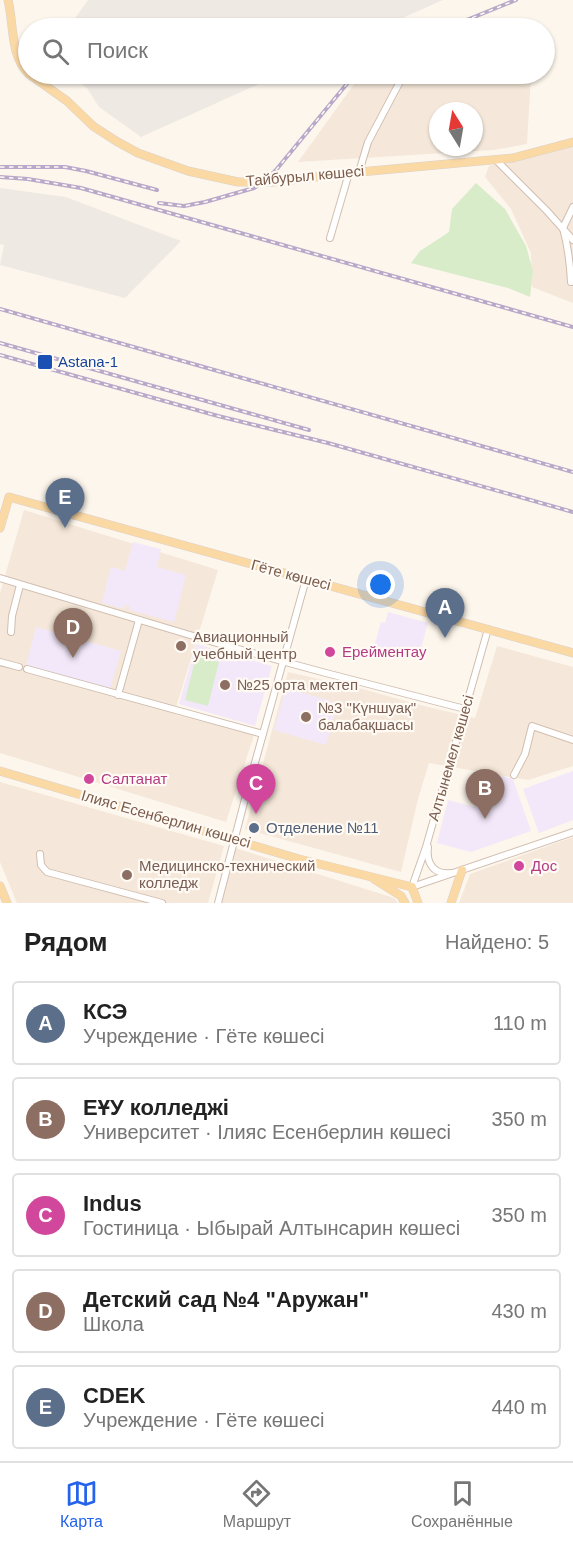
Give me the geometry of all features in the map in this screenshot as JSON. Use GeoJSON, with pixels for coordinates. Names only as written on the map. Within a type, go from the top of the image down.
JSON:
{"type":"FeatureCollection","features":[{"type":"Feature","properties":{"kind":"main road"},"geometry":{"type":"LineString","coordinates":[[8,0],[18,56]]}},
{"type":"Feature","properties":{"kind":"main road","name":"Тайбурыл көшесі"},"geometry":{"type":"LineString","coordinates":[[44,84],[67,101],[93,126],[138,153],[188,171],[238,182],[274,182],[513,158],[573,142]]}},
{"type":"Feature","properties":{"kind":"main road","name":"Гёте көшесі"},"geometry":{"type":"LineString","coordinates":[[0,528],[9,496],[573,652]]}},
{"type":"Feature","properties":{"kind":"main road","name":"Ілияс Есенберлин көшесі"},"geometry":{"type":"LineString","coordinates":[[0,771],[299,859],[412,887]]}},
{"type":"Feature","properties":{"kind":"main road"},"geometry":{"type":"LineString","coordinates":[[0,777],[31,781]]}},
{"type":"Feature","properties":{"kind":"main road"},"geometry":{"type":"LineString","coordinates":[[451,903],[462,870]]}},
{"type":"Feature","properties":{"kind":"main road"},"geometry":{"type":"LineString","coordinates":[[368,875],[401,896],[405,903]]}},
{"type":"Feature","properties":{"kind":"main road"},"geometry":{"type":"LineString","coordinates":[[0,886],[7,903]]}},
{"type":"Feature","properties":{"kind":"main road"},"geometry":{"type":"LineString","coordinates":[[412,887],[418,903]]}},
{"type":"Feature","properties":{"kind":"street"},"geometry":{"type":"LineString","coordinates":[[359,172],[368,142],[399,84]]}},
{"type":"Feature","properties":{"kind":"street"},"geometry":{"type":"LineString","coordinates":[[496,160],[573,240]]}},
{"type":"Feature","properties":{"kind":"street"},"geometry":{"type":"LineString","coordinates":[[330,238],[349,173]]}},
{"type":"Feature","properties":{"kind":"street"},"geometry":{"type":"LineString","coordinates":[[571,282],[567,243],[562,228],[573,207]]}},
{"type":"Feature","properties":{"kind":"street"},"geometry":{"type":"LineString","coordinates":[[0,578],[283,662],[465,709]]}},
{"type":"Feature","properties":{"kind":"street"},"geometry":{"type":"LineString","coordinates":[[218,903],[306,579]]}},
{"type":"Feature","properties":{"kind":"street"},"geometry":{"type":"LineString","coordinates":[[11,632],[12,616],[20,585]]}},
{"type":"Feature","properties":{"kind":"street"},"geometry":{"type":"LineString","coordinates":[[118,695],[139,620]]}},
{"type":"Feature","properties":{"kind":"street","name":"Алтынемел көшесі"},"geometry":{"type":"LineString","coordinates":[[412,887],[431,830],[488,629]]}},
{"type":"Feature","properties":{"kind":"street"},"geometry":{"type":"LineString","coordinates":[[0,662],[19,667]]}},
{"type":"Feature","properties":{"kind":"street"},"geometry":{"type":"LineString","coordinates":[[27,669],[263,734]]}},
{"type":"Feature","properties":{"kind":"street"},"geometry":{"type":"LineString","coordinates":[[513,775],[525,754],[532,726],[573,740]]}},
{"type":"Feature","properties":{"kind":"street"},"geometry":{"type":"LineString","coordinates":[[431,830],[428,861],[431,867],[445,874],[462,870]]}},
{"type":"Feature","properties":{"kind":"street"},"geometry":{"type":"LineString","coordinates":[[412,887],[573,832]]}},
{"type":"Feature","properties":{"kind":"street"},"geometry":{"type":"LineString","coordinates":[[40,854],[41,865],[47,872],[162,903]]}},
{"type":"Feature","properties":{"kind":"shaded area"},"geometry":{"type":"Polygon","coordinates":[[[88,0],[443,0],[402,18],[75,18],[88,0]]]}},
{"type":"Feature","properties":{"kind":"shaded area"},"geometry":{"type":"Polygon","coordinates":[[[81,84],[259,84],[141,137],[99,107],[87,88],[81,84]]]}},
{"type":"Feature","properties":{"kind":"shaded area"},"geometry":{"type":"Polygon","coordinates":[[[354,84],[530,84],[527,144],[483,151],[483,102],[429,102],[429,154],[298,162],[354,84]]]}},
{"type":"Feature","properties":{"kind":"shaded area"},"geometry":{"type":"Polygon","coordinates":[[[573,142],[573,303],[532,287],[531,253],[511,209],[485,177],[489,166],[573,142]]]}},
{"type":"Feature","properties":{"kind":"shaded area"},"geometry":{"type":"Polygon","coordinates":[[[0,188],[66,197],[181,241],[125,298],[0,265],[4,245],[0,244],[0,188]]]}},
{"type":"Feature","properties":{"kind":"shaded area"},"geometry":{"type":"Polygon","coordinates":[[[24,510],[218,570],[174,714],[254,735],[226,822],[0,753],[0,593],[24,510]]]}},
{"type":"Feature","properties":{"kind":"shaded area"},"geometry":{"type":"Polygon","coordinates":[[[133,542],[161,549],[157,567],[186,575],[174,622],[129,610],[130,606],[125,604],[124,609],[102,603],[111,567],[125,571],[133,542]]]}},
{"type":"Feature","properties":{"kind":"shaded area"},"geometry":{"type":"Polygon","coordinates":[[[388,612],[428,623],[418,659],[374,647],[381,622],[385,623],[388,612]]]}},
{"type":"Feature","properties":{"kind":"shaded area"},"geometry":{"type":"Polygon","coordinates":[[[36,627],[121,651],[110,689],[26,666],[36,627]]]}},
{"type":"Feature","properties":{"kind":"shaded area","name":"№25 орта мектеп"},"geometry":{"type":"Polygon","coordinates":[[[196,644],[272,666],[255,726],[179,704],[196,644]]]}},
{"type":"Feature","properties":{"kind":"shaded area"},"geometry":{"type":"Polygon","coordinates":[[[497,646],[573,667],[573,766],[528,780],[429,763],[401,872],[245,829],[288,672],[475,718],[497,646]]]}},
{"type":"Feature","properties":{"kind":"shaded area","name":"№3 \"Күншуақ\" балабақшасы"},"geometry":{"type":"Polygon","coordinates":[[[286,688],[338,703],[326,745],[274,730],[286,688]]]}},
{"type":"Feature","properties":{"kind":"shaded area"},"geometry":{"type":"Polygon","coordinates":[[[485,771],[513,779],[531,831],[471,852],[437,843],[448,800],[475,807],[485,771]]]}},
{"type":"Feature","properties":{"kind":"shaded area"},"geometry":{"type":"Polygon","coordinates":[[[573,771],[573,820],[539,833],[523,789],[573,771]]]}},
{"type":"Feature","properties":{"kind":"shaded area"},"geometry":{"type":"Polygon","coordinates":[[[0,782],[224,846],[208,903],[17,903],[0,862],[0,782]]]}},
{"type":"Feature","properties":{"kind":"shaded area"},"geometry":{"type":"Polygon","coordinates":[[[573,837],[573,903],[459,903],[470,874],[573,837]]]}},
{"type":"Feature","properties":{"kind":"shaded area"},"geometry":{"type":"Polygon","coordinates":[[[235,848],[394,898],[398,903],[222,903],[235,848]]]}},
{"type":"Feature","properties":{"kind":"green space"},"geometry":{"type":"Polygon","coordinates":[[[476,183],[505,209],[526,246],[533,271],[530,297],[508,288],[411,263],[420,251],[449,232],[452,209],[476,183]]]}},
{"type":"Feature","properties":{"kind":"green space"},"geometry":{"type":"Polygon","coordinates":[[[196,656],[219,662],[208,706],[185,700],[196,656]]]}},
{"type":"Feature","properties":{"kind":"railway"},"geometry":{"type":"LineString","coordinates":[[472,18],[516,0]]}},
{"type":"Feature","properties":{"kind":"railway"},"geometry":{"type":"LineString","coordinates":[[159,203],[184,206],[205,202],[254,188],[264,182],[347,84]]}},
{"type":"Feature","properties":{"kind":"railway"},"geometry":{"type":"LineString","coordinates":[[0,167],[65,167],[157,190]]}},
{"type":"Feature","properties":{"kind":"railway"},"geometry":{"type":"LineString","coordinates":[[0,177],[81,188],[573,327]]}},
{"type":"Feature","properties":{"kind":"railway"},"geometry":{"type":"LineString","coordinates":[[0,309],[573,472]]}},
{"type":"Feature","properties":{"kind":"railway"},"geometry":{"type":"LineString","coordinates":[[0,343],[309,430]]}},
{"type":"Feature","properties":{"kind":"railway"},"geometry":{"type":"LineString","coordinates":[[0,355],[218,416],[328,443],[573,512]]}},
{"type":"Feature","properties":{"kind":"place","name":"Astana-1"},"geometry":{"type":"Point","coordinates":[45,362]}},
{"type":"Feature","properties":{"kind":"place","name":"CDEK"},"geometry":{"type":"Point","coordinates":[65,528]}},
{"type":"Feature","properties":{"kind":"place","name":"КСЭ"},"geometry":{"type":"Point","coordinates":[445,638]}},
{"type":"Feature","properties":{"kind":"place","name":"Авиационный учебный центр"},"geometry":{"type":"Point","coordinates":[181,646]}},
{"type":"Feature","properties":{"kind":"place","name":"Ерейментау"},"geometry":{"type":"Point","coordinates":[330,652]}},
{"type":"Feature","properties":{"kind":"place","name":"Детский сад №4 \"Аружан\""},"geometry":{"type":"Point","coordinates":[73,658]}},
{"type":"Feature","properties":{"kind":"place","name":"№25 орта мектеп"},"geometry":{"type":"Point","coordinates":[225,685]}},
{"type":"Feature","properties":{"kind":"place","name":"№3 \"Күншуақ\" балабақшасы"},"geometry":{"type":"Point","coordinates":[306,717]}},
{"type":"Feature","properties":{"kind":"place","name":"Салтанат"},"geometry":{"type":"Point","coordinates":[89,779]}},
{"type":"Feature","properties":{"kind":"place","name":"Indus"},"geometry":{"type":"Point","coordinates":[256,814]}},
{"type":"Feature","properties":{"kind":"place","name":"ЕҰУ колледжі"},"geometry":{"type":"Point","coordinates":[485,819]}},
{"type":"Feature","properties":{"kind":"place","name":"Отделение №11"},"geometry":{"type":"Point","coordinates":[254,828]}},
{"type":"Feature","properties":{"kind":"place","name":"Дос"},"geometry":{"type":"Point","coordinates":[519,866]}},
{"type":"Feature","properties":{"kind":"place","name":"Медицинско-технический колледж"},"geometry":{"type":"Point","coordinates":[127,875]}}]}
